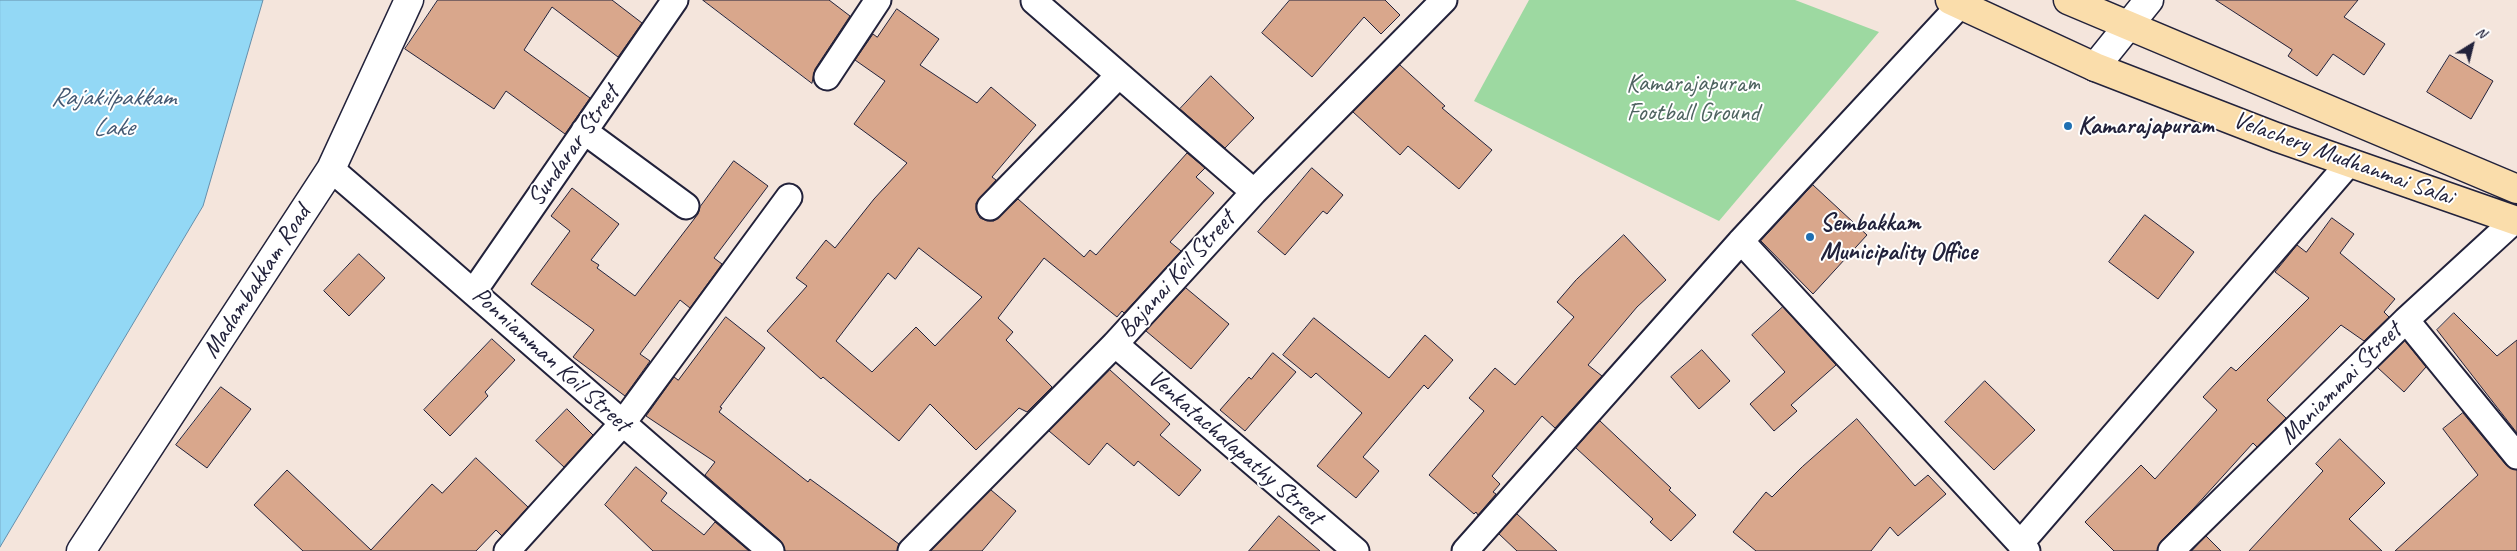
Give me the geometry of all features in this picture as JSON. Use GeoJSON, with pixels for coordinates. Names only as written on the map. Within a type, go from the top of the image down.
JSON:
{"type":"FeatureCollection","features":[{"type":"Feature","properties":{"kind":"main road","name":"Velachery Mudhanmai Salai"},"geometry":{"type":"LineString","coordinates":[[2068,0],[2129,24],[2300,99],[2517,189]]}},
{"type":"Feature","properties":{"kind":"main road","name":"Velachery Mudhanmai Salai"},"geometry":{"type":"LineString","coordinates":[[1955,2],[2096,67],[2276,137],[2516,220]]}},
{"type":"Feature","properties":{"kind":"street","name":"Madambakkam Road"},"geometry":{"type":"LineString","coordinates":[[81,551],[330,169],[409,0]]}},
{"type":"Feature","properties":{"kind":"street","name":"Sundarar Street"},"geometry":{"type":"LineString","coordinates":[[474,291],[674,0]]}},
{"type":"Feature","properties":{"kind":"street"},"geometry":{"type":"LineString","coordinates":[[827,77],[878,0]]}},
{"type":"Feature","properties":{"kind":"street","name":"Bajanai Koil Street"},"geometry":{"type":"LineString","coordinates":[[911,551],[1114,344],[1254,192],[1444,0]]}},
{"type":"Feature","properties":{"kind":"street"},"geometry":{"type":"LineString","coordinates":[[2096,67],[2149,0]]}},
{"type":"Feature","properties":{"kind":"street"},"geometry":{"type":"LineString","coordinates":[[1034,1],[1254,192]]}},
{"type":"Feature","properties":{"kind":"street"},"geometry":{"type":"LineString","coordinates":[[1465,551],[1955,2]]}},
{"type":"Feature","properties":{"kind":"street"},"geometry":{"type":"LineString","coordinates":[[990,208],[1119,75]]}},
{"type":"Feature","properties":{"kind":"street"},"geometry":{"type":"LineString","coordinates":[[584,131],[686,206]]}},
{"type":"Feature","properties":{"kind":"street"},"geometry":{"type":"LineString","coordinates":[[1741,241],[2023,548],[2350,162]]}},
{"type":"Feature","properties":{"kind":"street","name":"Ponniamman Koil Street"},"geometry":{"type":"LineString","coordinates":[[330,169],[474,291],[622,424],[770,551]]}},
{"type":"Feature","properties":{"kind":"street"},"geometry":{"type":"LineString","coordinates":[[507,551],[622,424],[788,197]]}},
{"type":"Feature","properties":{"kind":"street","name":"Maniammai Street"},"geometry":{"type":"LineString","coordinates":[[2171,551],[2406,320],[2516,220]]}},
{"type":"Feature","properties":{"kind":"street"},"geometry":{"type":"LineString","coordinates":[[2406,320],[2517,456]]}},
{"type":"Feature","properties":{"kind":"street","name":"Venkatachalapathy Street"},"geometry":{"type":"LineString","coordinates":[[1114,344],[1356,551]]}},
{"type":"Feature","properties":{"kind":"green space","name":"Kamarajapuram Football Ground"},"geometry":{"type":"Polygon","coordinates":[[[1529,0],[1795,0],[1879,32],[1719,221],[1474,101],[1529,0]]]}},
{"type":"Feature","properties":{"kind":"water","name":"Rajakilpakkam Lake"},"geometry":{"type":"Polygon","coordinates":[[[0,0],[263,0],[203,206],[0,547],[0,0]]]}},
{"type":"Feature","properties":{"kind":"building"},"geometry":{"type":"Polygon","coordinates":[[[438,0],[612,0],[642,23],[618,57],[552,7],[524,50],[590,98],[565,134],[506,91],[494,109],[405,49],[438,0]]]}},
{"type":"Feature","properties":{"kind":"building"},"geometry":{"type":"Polygon","coordinates":[[[703,0],[829,0],[850,16],[815,69],[812,83],[703,0]]]}},
{"type":"Feature","properties":{"kind":"building"},"geometry":{"type":"Polygon","coordinates":[[[1290,0],[1385,0],[1400,15],[1381,34],[1364,17],[1312,77],[1262,33],[1290,0]]]}},
{"type":"Feature","properties":{"kind":"building"},"geometry":{"type":"Polygon","coordinates":[[[2216,0],[2358,0],[2344,17],[2385,44],[2364,75],[2333,54],[2317,76],[2288,56],[2292,50],[2216,0]]]}},
{"type":"Feature","properties":{"kind":"building"},"geometry":{"type":"Polygon","coordinates":[[[897,9],[939,39],[920,65],[977,103],[991,87],[1036,125],[992,177],[996,180],[976,203],[976,210],[980,218],[994,221],[1018,199],[1084,257],[1090,250],[1096,255],[1187,153],[1205,168],[1196,177],[1214,193],[1170,242],[1181,251],[1124,313],[1122,311],[1117,317],[1044,258],[998,318],[1013,332],[1006,340],[1052,387],[1027,412],[1019,408],[976,450],[930,404],[899,441],[823,377],[821,379],[767,331],[807,286],[796,278],[826,240],[835,248],[874,199],[907,163],[854,124],[885,81],[855,60],[873,34],[877,37],[897,9]],[[919,248],[895,279],[888,273],[836,341],[872,372],[916,327],[935,346],[982,297],[919,248]]]}},
{"type":"Feature","properties":{"kind":"building"},"geometry":{"type":"Polygon","coordinates":[[[2450,55],[2493,81],[2471,119],[2427,92],[2450,55]]]}},
{"type":"Feature","properties":{"kind":"building"},"geometry":{"type":"Polygon","coordinates":[[[1400,65],[1445,106],[1442,108],[1492,150],[1459,189],[1408,146],[1400,155],[1353,112],[1400,65]]]}},
{"type":"Feature","properties":{"kind":"building"},"geometry":{"type":"Polygon","coordinates":[[[1211,76],[1254,118],[1225,148],[1180,109],[1211,76]]]}},
{"type":"Feature","properties":{"kind":"building"},"geometry":{"type":"Polygon","coordinates":[[[734,161],[768,186],[714,258],[722,264],[690,308],[680,300],[640,354],[650,361],[625,396],[573,357],[594,330],[531,284],[570,231],[551,216],[572,188],[619,224],[591,260],[599,265],[597,268],[635,296],[698,214],[700,207],[734,161]]]}},
{"type":"Feature","properties":{"kind":"building"},"geometry":{"type":"Polygon","coordinates":[[[1312,168],[1343,195],[1327,214],[1323,211],[1285,255],[1258,232],[1312,168]]]}},
{"type":"Feature","properties":{"kind":"building","name":"Sembakkam Municipality Office"},"geometry":{"type":"Polygon","coordinates":[[[1813,185],[1867,235],[1813,294],[1761,241],[1813,185]]]}},
{"type":"Feature","properties":{"kind":"building"},"geometry":{"type":"Polygon","coordinates":[[[2145,215],[2194,252],[2158,299],[2109,262],[2145,215]]]}},
{"type":"Feature","properties":{"kind":"building"},"geometry":{"type":"Polygon","coordinates":[[[2332,218],[2354,234],[2340,253],[2395,299],[2384,312],[2389,317],[2364,341],[2341,325],[2267,400],[2286,418],[2257,447],[2253,443],[2161,541],[2157,551],[2114,551],[2085,522],[2141,465],[2155,479],[2217,410],[2203,397],[2231,367],[2236,371],[2309,298],[2275,272],[2297,245],[2306,252],[2332,218]]]}},
{"type":"Feature","properties":{"kind":"building"},"geometry":{"type":"Polygon","coordinates":[[[1624,235],[1666,280],[1637,307],[1588,365],[1602,376],[1555,428],[1542,416],[1492,476],[1500,484],[1493,492],[1496,494],[1478,515],[1476,512],[1474,514],[1429,475],[1484,411],[1469,398],[1495,368],[1515,385],[1574,317],[1557,302],[1576,280],[1624,235]]]}},
{"type":"Feature","properties":{"kind":"building"},"geometry":{"type":"Polygon","coordinates":[[[359,254],[385,278],[349,316],[324,291],[359,254]]]}},
{"type":"Feature","properties":{"kind":"building"},"geometry":{"type":"Polygon","coordinates":[[[1186,288],[1229,324],[1191,369],[1146,331],[1186,288]]]}},
{"type":"Feature","properties":{"kind":"building"},"geometry":{"type":"Polygon","coordinates":[[[1783,307],[1836,365],[1791,405],[1797,411],[1774,431],[1750,404],[1785,372],[1752,335],[1783,307]]]}},
{"type":"Feature","properties":{"kind":"building"},"geometry":{"type":"Polygon","coordinates":[[[2454,313],[2497,356],[2517,340],[2517,433],[2437,330],[2454,313]]]}},
{"type":"Feature","properties":{"kind":"building"},"geometry":{"type":"Polygon","coordinates":[[[726,317],[765,348],[720,407],[722,408],[719,412],[808,482],[810,479],[899,544],[897,551],[785,551],[780,540],[705,475],[715,462],[646,416],[674,377],[678,380],[726,317]]]}},
{"type":"Feature","properties":{"kind":"building"},"geometry":{"type":"Polygon","coordinates":[[[1314,318],[1389,378],[1425,335],[1453,360],[1428,389],[1424,385],[1363,457],[1379,471],[1356,498],[1317,466],[1362,413],[1316,373],[1311,378],[1283,355],[1314,318]]]}},
{"type":"Feature","properties":{"kind":"building"},"geometry":{"type":"Polygon","coordinates":[[[492,339],[515,360],[485,392],[488,396],[450,436],[424,410],[492,339]]]}},
{"type":"Feature","properties":{"kind":"building"},"geometry":{"type":"Polygon","coordinates":[[[2405,341],[2426,367],[2404,392],[2378,368],[2405,341]]]}},
{"type":"Feature","properties":{"kind":"building"},"geometry":{"type":"Polygon","coordinates":[[[1702,350],[1730,381],[1699,409],[1671,377],[1702,350]]]}},
{"type":"Feature","properties":{"kind":"building"},"geometry":{"type":"Polygon","coordinates":[[[1273,353],[1296,372],[1245,431],[1220,410],[1249,377],[1251,379],[1273,353]]]}},
{"type":"Feature","properties":{"kind":"building"},"geometry":{"type":"Polygon","coordinates":[[[1110,370],[1170,424],[1160,435],[1201,470],[1179,496],[1138,461],[1134,466],[1107,443],[1089,465],[1049,431],[1110,370]]]}},
{"type":"Feature","properties":{"kind":"building"},"geometry":{"type":"Polygon","coordinates":[[[1985,381],[2035,430],[1994,470],[1945,422],[1985,381]]]}},
{"type":"Feature","properties":{"kind":"building"},"geometry":{"type":"Polygon","coordinates":[[[221,387],[251,409],[207,468],[176,445],[221,387]]]}},
{"type":"Feature","properties":{"kind":"building"},"geometry":{"type":"Polygon","coordinates":[[[567,409],[593,435],[564,467],[536,441],[567,409]]]}},
{"type":"Feature","properties":{"kind":"building"},"geometry":{"type":"Polygon","coordinates":[[[2463,413],[2506,465],[2517,470],[2517,551],[2395,551],[2478,475],[2443,429],[2463,413]]]}},
{"type":"Feature","properties":{"kind":"building"},"geometry":{"type":"Polygon","coordinates":[[[1857,419],[1915,486],[1928,475],[1946,494],[1898,536],[1890,527],[1871,551],[1756,551],[1733,532],[1766,492],[1772,497],[1802,467],[1857,419]]]}},
{"type":"Feature","properties":{"kind":"building"},"geometry":{"type":"Polygon","coordinates":[[[1600,421],[1671,488],[1669,490],[1696,515],[1671,541],[1650,522],[1653,519],[1576,448],[1600,421]]]}},
{"type":"Feature","properties":{"kind":"building"},"geometry":{"type":"Polygon","coordinates":[[[2340,439],[2385,483],[2349,519],[2382,551],[2249,551],[2323,471],[2316,464],[2340,439]]]}},
{"type":"Feature","properties":{"kind":"building"},"geometry":{"type":"Polygon","coordinates":[[[476,458],[528,507],[502,536],[496,530],[476,551],[303,551],[254,505],[287,470],[371,550],[432,484],[442,493],[476,458]]]}},
{"type":"Feature","properties":{"kind":"building"},"geometry":{"type":"Polygon","coordinates":[[[636,467],[667,493],[661,501],[704,535],[715,522],[749,551],[653,551],[605,505],[636,467]]]}},
{"type":"Feature","properties":{"kind":"building"},"geometry":{"type":"Polygon","coordinates":[[[991,490],[1016,511],[982,551],[931,551],[991,490]]]}},
{"type":"Feature","properties":{"kind":"building"},"geometry":{"type":"Polygon","coordinates":[[[1517,514],[1557,551],[1517,551],[1499,534],[1517,514]]]}},
{"type":"Feature","properties":{"kind":"building"},"geometry":{"type":"Polygon","coordinates":[[[1279,516],[1320,551],[1249,551],[1279,516]]]}},
{"type":"Feature","properties":{"kind":"building"},"geometry":{"type":"Polygon","coordinates":[[[2206,536],[2221,551],[2192,551],[2206,536]]]}},
{"type":"Feature","properties":{"kind":"place","name":"Kamarajapuram"},"geometry":{"type":"Point","coordinates":[2068,126]}},
{"type":"Feature","properties":{"kind":"place","name":"Sembakkam Municipality Office"},"geometry":{"type":"Point","coordinates":[1810,237]}}]}
